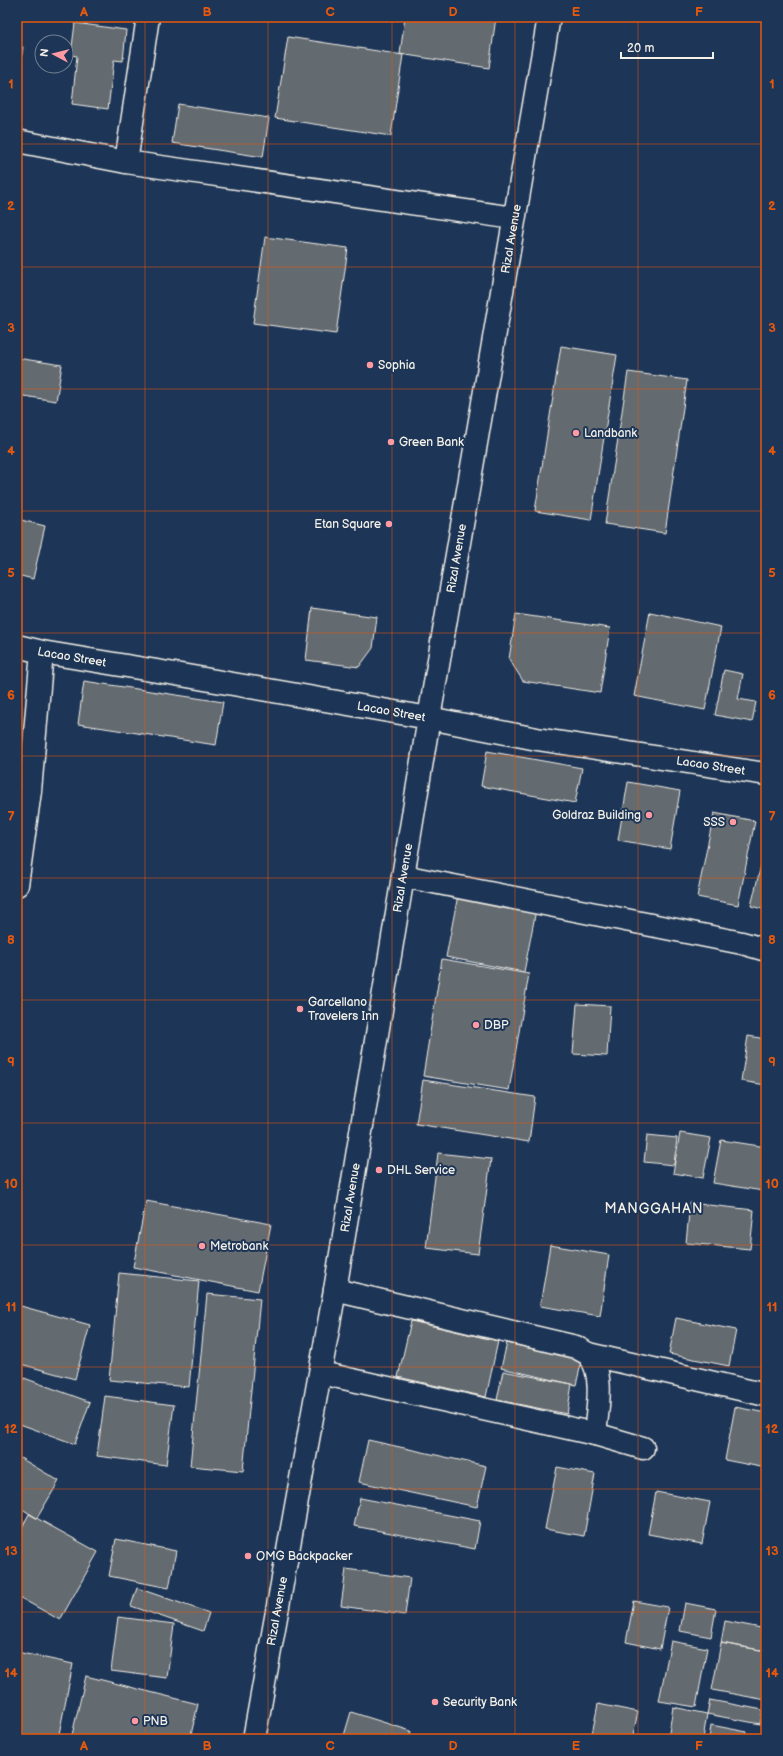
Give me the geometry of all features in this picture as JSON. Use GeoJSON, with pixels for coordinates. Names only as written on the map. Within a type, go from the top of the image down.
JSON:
{"type":"FeatureCollection","features":[{"type":"Feature","properties":{"kind":"main road"},"geometry":{"type":"LineString","coordinates":[[126,162],[148,17]]}},
{"type":"Feature","properties":{"kind":"main road","name":"Rizal Avenue"},"geometry":{"type":"LineString","coordinates":[[254,1739],[321,1373],[429,718],[549,17]]}},
{"type":"Feature","properties":{"kind":"main road"},"geometry":{"type":"LineString","coordinates":[[17,141],[126,162],[514,218]]}},
{"type":"Feature","properties":{"kind":"main road","name":"Lacao Street"},"geometry":{"type":"LineString","coordinates":[[17,646],[42,652],[429,718],[537,739],[766,774]]}},
{"type":"Feature","properties":{"kind":"main road"},"geometry":{"type":"LineString","coordinates":[[17,885],[30,790],[42,652]]}},
{"type":"Feature","properties":{"kind":"main road"},"geometry":{"type":"LineString","coordinates":[[403,876],[742,943],[766,950]]}},
{"type":"Feature","properties":{"kind":"main road"},"geometry":{"type":"LineString","coordinates":[[335,1290],[557,1342],[576,1347],[588,1354],[766,1395]]}},
{"type":"Feature","properties":{"kind":"main road"},"geometry":{"type":"LineString","coordinates":[[588,1354],[597,1373],[598,1387],[595,1434]]}},
{"type":"Feature","properties":{"kind":"main road"},"geometry":{"type":"LineString","coordinates":[[321,1373],[595,1434],[643,1448]]}},
{"type":"Feature","properties":{"kind":"building"},"geometry":{"type":"Polygon","coordinates":[[[405,17],[496,17],[489,68],[400,54],[405,17]]]}},
{"type":"Feature","properties":{"kind":"building"},"geometry":{"type":"Polygon","coordinates":[[[75,23],[126,30],[123,61],[114,60],[108,109],[72,104],[77,56],[74,56],[75,23]]]}},
{"type":"Feature","properties":{"kind":"building"},"geometry":{"type":"Polygon","coordinates":[[[288,37],[403,55],[391,136],[275,118],[288,37]]]}},
{"type":"Feature","properties":{"kind":"building"},"geometry":{"type":"Polygon","coordinates":[[[17,46],[23,47],[17,86],[17,46]]]}},
{"type":"Feature","properties":{"kind":"building"},"geometry":{"type":"Polygon","coordinates":[[[178,104],[269,118],[263,157],[172,143],[178,104]]]}},
{"type":"Feature","properties":{"kind":"building"},"geometry":{"type":"Polygon","coordinates":[[[265,237],[348,248],[336,334],[253,323],[265,237]]]}},
{"type":"Feature","properties":{"kind":"building","name":"Landbank"},"geometry":{"type":"Polygon","coordinates":[[[561,346],[617,355],[591,520],[535,511],[561,346]]]}},
{"type":"Feature","properties":{"kind":"building"},"geometry":{"type":"Polygon","coordinates":[[[17,358],[62,365],[56,401],[17,395],[17,358]]]}},
{"type":"Feature","properties":{"kind":"building"},"geometry":{"type":"Polygon","coordinates":[[[628,372],[687,380],[665,533],[605,524],[628,372]]]}},
{"type":"Feature","properties":{"kind":"building"},"geometry":{"type":"Polygon","coordinates":[[[17,519],[45,526],[33,579],[17,575],[17,519]]]}},
{"type":"Feature","properties":{"kind":"building"},"geometry":{"type":"Polygon","coordinates":[[[312,608],[377,617],[373,648],[359,667],[306,660],[312,608]]]}},
{"type":"Feature","properties":{"kind":"building"},"geometry":{"type":"Polygon","coordinates":[[[650,612],[721,627],[705,710],[634,696],[650,612]]]}},
{"type":"Feature","properties":{"kind":"building"},"geometry":{"type":"Polygon","coordinates":[[[516,614],[610,628],[600,693],[523,681],[509,659],[516,614]]]}},
{"type":"Feature","properties":{"kind":"building"},"geometry":{"type":"Polygon","coordinates":[[[724,670],[743,674],[738,699],[756,702],[752,722],[715,715],[724,670]]]}},
{"type":"Feature","properties":{"kind":"building"},"geometry":{"type":"Polygon","coordinates":[[[84,681],[223,702],[216,745],[78,724],[84,681]]]}},
{"type":"Feature","properties":{"kind":"building"},"geometry":{"type":"Polygon","coordinates":[[[487,751],[582,768],[575,803],[481,786],[487,751]]]}},
{"type":"Feature","properties":{"kind":"building","name":"Goldraz Building"},"geometry":{"type":"Polygon","coordinates":[[[628,782],[680,791],[670,849],[618,840],[628,782]]]}},
{"type":"Feature","properties":{"kind":"building"},"geometry":{"type":"Polygon","coordinates":[[[714,813],[755,821],[738,905],[697,897],[714,813]]]}},
{"type":"Feature","properties":{"kind":"building"},"geometry":{"type":"Polygon","coordinates":[[[766,845],[766,910],[751,906],[766,845]]]}},
{"type":"Feature","properties":{"kind":"building"},"geometry":{"type":"Polygon","coordinates":[[[458,895],[536,910],[524,972],[446,957],[458,895]]]}},
{"type":"Feature","properties":{"kind":"building","name":"DBP"},"geometry":{"type":"Polygon","coordinates":[[[442,959],[529,974],[509,1090],[423,1076],[442,959]]]}},
{"type":"Feature","properties":{"kind":"building"},"geometry":{"type":"Polygon","coordinates":[[[577,1004],[610,1006],[607,1056],[573,1054],[577,1004]]]}},
{"type":"Feature","properties":{"kind":"building"},"geometry":{"type":"Polygon","coordinates":[[[748,1036],[766,1039],[766,1085],[741,1081],[748,1036]]]}},
{"type":"Feature","properties":{"kind":"building"},"geometry":{"type":"Polygon","coordinates":[[[423,1080],[535,1097],[529,1142],[416,1124],[423,1080]]]}},
{"type":"Feature","properties":{"kind":"building"},"geometry":{"type":"Polygon","coordinates":[[[680,1133],[711,1138],[703,1178],[673,1173],[680,1133]]]}},
{"type":"Feature","properties":{"kind":"building"},"geometry":{"type":"Polygon","coordinates":[[[647,1135],[677,1138],[674,1165],[644,1162],[647,1135]]]}},
{"type":"Feature","properties":{"kind":"building"},"geometry":{"type":"Polygon","coordinates":[[[721,1140],[766,1147],[766,1174],[763,1191],[713,1183],[721,1140]]]}},
{"type":"Feature","properties":{"kind":"building"},"geometry":{"type":"Polygon","coordinates":[[[438,1153],[491,1159],[478,1254],[426,1248],[438,1153]]]}},
{"type":"Feature","properties":{"kind":"building","name":"Metrobank"},"geometry":{"type":"Polygon","coordinates":[[[146,1201],[271,1224],[258,1291],[133,1267],[146,1201]]]}},
{"type":"Feature","properties":{"kind":"building"},"geometry":{"type":"Polygon","coordinates":[[[690,1203],[754,1210],[750,1249],[686,1243],[690,1203]]]}},
{"type":"Feature","properties":{"kind":"building"},"geometry":{"type":"Polygon","coordinates":[[[550,1245],[609,1255],[600,1316],[540,1306],[550,1245]]]}},
{"type":"Feature","properties":{"kind":"building"},"geometry":{"type":"Polygon","coordinates":[[[119,1273],[199,1281],[189,1387],[109,1380],[119,1273]]]}},
{"type":"Feature","properties":{"kind":"building"},"geometry":{"type":"Polygon","coordinates":[[[207,1294],[260,1299],[243,1471],[190,1466],[207,1294]]]}},
{"type":"Feature","properties":{"kind":"building"},"geometry":{"type":"Polygon","coordinates":[[[17,1305],[90,1325],[75,1379],[17,1363],[17,1305]]]}},
{"type":"Feature","properties":{"kind":"building"},"geometry":{"type":"Polygon","coordinates":[[[676,1318],[736,1330],[729,1366],[669,1354],[676,1318]]]}},
{"type":"Feature","properties":{"kind":"building"},"geometry":{"type":"Polygon","coordinates":[[[411,1321],[498,1341],[486,1397],[398,1377],[411,1321]]]}},
{"type":"Feature","properties":{"kind":"building"},"geometry":{"type":"Polygon","coordinates":[[[507,1343],[582,1360],[576,1385],[501,1368],[507,1343]]]}},
{"type":"Feature","properties":{"kind":"building"},"geometry":{"type":"Polygon","coordinates":[[[503,1371],[572,1384],[567,1414],[497,1400],[503,1371]]]}},
{"type":"Feature","properties":{"kind":"building"},"geometry":{"type":"Polygon","coordinates":[[[24,1378],[90,1402],[75,1444],[17,1423],[17,1396],[24,1378]]]}},
{"type":"Feature","properties":{"kind":"building"},"geometry":{"type":"Polygon","coordinates":[[[105,1396],[174,1405],[166,1465],[97,1456],[105,1396]]]}},
{"type":"Feature","properties":{"kind":"building"},"geometry":{"type":"Polygon","coordinates":[[[735,1407],[766,1413],[766,1468],[725,1460],[735,1407]]]}},
{"type":"Feature","properties":{"kind":"building"},"geometry":{"type":"Polygon","coordinates":[[[368,1440],[486,1466],[477,1507],[359,1482],[368,1440]]]}},
{"type":"Feature","properties":{"kind":"building"},"geometry":{"type":"Polygon","coordinates":[[[17,1456],[59,1481],[37,1518],[17,1506],[17,1456]]]}},
{"type":"Feature","properties":{"kind":"building"},"geometry":{"type":"Polygon","coordinates":[[[557,1467],[595,1474],[584,1536],[545,1529],[557,1467]]]}},
{"type":"Feature","properties":{"kind":"building"},"geometry":{"type":"Polygon","coordinates":[[[656,1492],[710,1502],[702,1544],[648,1534],[656,1492]]]}},
{"type":"Feature","properties":{"kind":"building"},"geometry":{"type":"Polygon","coordinates":[[[360,1498],[480,1521],[475,1549],[354,1526],[360,1498]]]}},
{"type":"Feature","properties":{"kind":"building"},"geometry":{"type":"Polygon","coordinates":[[[29,1514],[98,1552],[60,1620],[17,1596],[17,1537],[29,1514]]]}},
{"type":"Feature","properties":{"kind":"building"},"geometry":{"type":"Polygon","coordinates":[[[116,1539],[176,1551],[169,1588],[109,1576],[116,1539]]]}},
{"type":"Feature","properties":{"kind":"building"},"geometry":{"type":"Polygon","coordinates":[[[346,1569],[410,1578],[405,1615],[341,1606],[346,1569]]]}},
{"type":"Feature","properties":{"kind":"building"},"geometry":{"type":"Polygon","coordinates":[[[137,1588],[209,1613],[203,1631],[131,1606],[137,1588]]]}},
{"type":"Feature","properties":{"kind":"building"},"geometry":{"type":"Polygon","coordinates":[[[634,1601],[668,1607],[660,1649],[626,1642],[634,1601]]]}},
{"type":"Feature","properties":{"kind":"building"},"geometry":{"type":"Polygon","coordinates":[[[685,1603],[716,1609],[711,1637],[680,1631],[685,1603]]]}},
{"type":"Feature","properties":{"kind":"building"},"geometry":{"type":"Polygon","coordinates":[[[118,1617],[174,1624],[167,1678],[111,1671],[118,1617]]]}},
{"type":"Feature","properties":{"kind":"building"},"geometry":{"type":"Polygon","coordinates":[[[725,1621],[766,1629],[766,1651],[721,1643],[725,1621]]]}},
{"type":"Feature","properties":{"kind":"building"},"geometry":{"type":"Polygon","coordinates":[[[671,1641],[707,1648],[696,1707],[659,1701],[671,1641]]]}},
{"type":"Feature","properties":{"kind":"building"},"geometry":{"type":"Polygon","coordinates":[[[721,1643],[766,1651],[766,1700],[712,1690],[721,1643]]]}},
{"type":"Feature","properties":{"kind":"building"},"geometry":{"type":"Polygon","coordinates":[[[17,1652],[73,1664],[58,1739],[17,1739],[17,1652]]]}},
{"type":"Feature","properties":{"kind":"building","name":"PNB"},"geometry":{"type":"Polygon","coordinates":[[[86,1676],[198,1704],[190,1739],[71,1739],[86,1676]]]}},
{"type":"Feature","properties":{"kind":"building"},"geometry":{"type":"Polygon","coordinates":[[[710,1700],[763,1710],[760,1724],[707,1714],[710,1700]]]}},
{"type":"Feature","properties":{"kind":"building"},"geometry":{"type":"Polygon","coordinates":[[[598,1704],[638,1712],[632,1739],[591,1739],[598,1704]]]}},
{"type":"Feature","properties":{"kind":"building"},"geometry":{"type":"Polygon","coordinates":[[[673,1707],[707,1714],[703,1739],[668,1739],[673,1707]]]}},
{"type":"Feature","properties":{"kind":"building"},"geometry":{"type":"Polygon","coordinates":[[[351,1712],[411,1731],[409,1739],[343,1739],[351,1712]]]}},
{"type":"Feature","properties":{"kind":"building"},"geometry":{"type":"Polygon","coordinates":[[[711,1725],[747,1732],[745,1739],[709,1739],[711,1725]]]}},
{"type":"Feature","properties":{"kind":"place","name":"Sophia"},"geometry":{"type":"Point","coordinates":[370,365]}},
{"type":"Feature","properties":{"kind":"place","name":"Landbank"},"geometry":{"type":"Point","coordinates":[576,433]}},
{"type":"Feature","properties":{"kind":"place","name":"Green Bank"},"geometry":{"type":"Point","coordinates":[391,442]}},
{"type":"Feature","properties":{"kind":"place","name":"Etan Square"},"geometry":{"type":"Point","coordinates":[389,524]}},
{"type":"Feature","properties":{"kind":"place","name":"Goldraz Building"},"geometry":{"type":"Point","coordinates":[649,815]}},
{"type":"Feature","properties":{"kind":"place","name":"SSS"},"geometry":{"type":"Point","coordinates":[733,822]}},
{"type":"Feature","properties":{"kind":"place","name":"Garcellano Travelers Inn"},"geometry":{"type":"Point","coordinates":[300,1009]}},
{"type":"Feature","properties":{"kind":"place","name":"DBP"},"geometry":{"type":"Point","coordinates":[476,1025]}},
{"type":"Feature","properties":{"kind":"place","name":"DHL Service"},"geometry":{"type":"Point","coordinates":[379,1170]}},
{"type":"Feature","properties":{"kind":"place","name":"Metrobank"},"geometry":{"type":"Point","coordinates":[202,1246]}},
{"type":"Feature","properties":{"kind":"place","name":"OMG Backpacker"},"geometry":{"type":"Point","coordinates":[248,1556]}},
{"type":"Feature","properties":{"kind":"place","name":"Security Bank"},"geometry":{"type":"Point","coordinates":[435,1702]}},
{"type":"Feature","properties":{"kind":"place","name":"PNB"},"geometry":{"type":"Point","coordinates":[135,1721]}},
{"type":"Feature","properties":{"kind":"district","name":"MANGGAHAN"},"geometry":{"type":"Point","coordinates":[654,1208]}}]}
